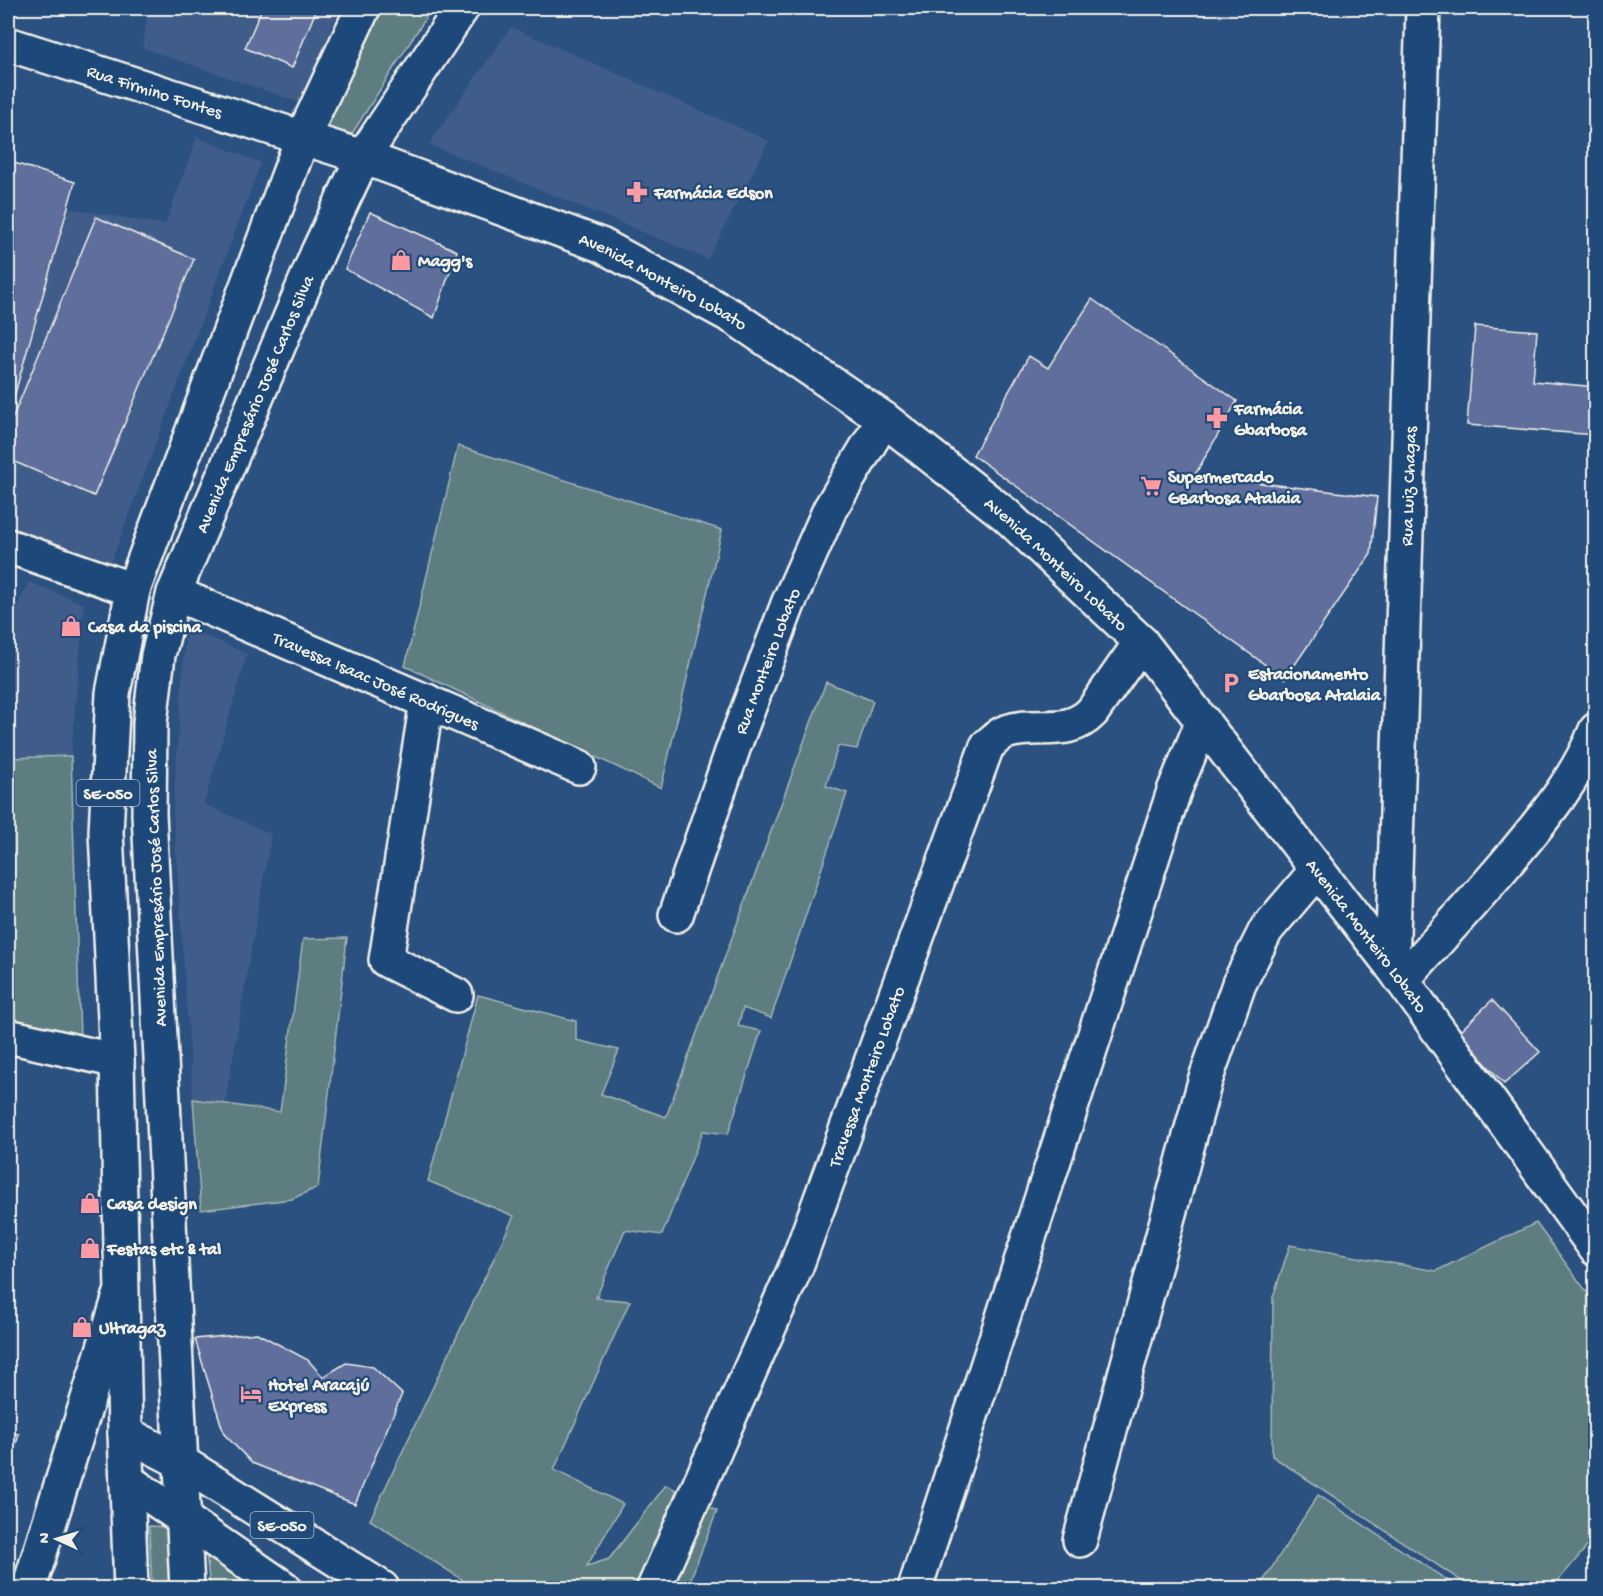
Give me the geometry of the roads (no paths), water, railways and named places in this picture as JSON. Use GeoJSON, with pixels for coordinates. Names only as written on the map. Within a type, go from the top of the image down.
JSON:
{"type":"FeatureCollection","features":[{"type":"Feature","properties":{"kind":"street"},"geometry":{"type":"LineString","coordinates":[[302,139],[363,8]]}},
{"type":"Feature","properties":{"kind":"street","name":"Avenida Empresário José Carlos Silva"},"geometry":{"type":"LineString","coordinates":[[187,1588],[149,814],[150,723],[158,655],[174,593],[318,252],[363,158],[462,8]]}},
{"type":"Feature","properties":{"kind":"street","name":"Rua Luiz Chagas"},"geometry":{"type":"LineString","coordinates":[[1397,973],[1423,8]]}},
{"type":"Feature","properties":{"kind":"street","name":"Rua Firmino Fontes"},"geometry":{"type":"LineString","coordinates":[[8,44],[302,139]]}},
{"type":"Feature","properties":{"kind":"street","name":"Avenida Monteiro Lobato"},"geometry":{"type":"LineString","coordinates":[[302,139],[363,158],[601,245],[735,318],[884,418],[1006,515],[1141,642],[1397,973],[1596,1249]]}},
{"type":"Feature","properties":{"kind":"street","name":"SE-050"},"geometry":{"type":"LineString","coordinates":[[131,1588],[125,1433],[117,1061],[106,832],[113,693],[133,590],[302,139]]}},
{"type":"Feature","properties":{"kind":"street","name":"Rua Monteiro Lobato"},"geometry":{"type":"LineString","coordinates":[[676,915],[734,746],[788,604],[830,509],[884,418]]}},
{"type":"Feature","properties":{"kind":"street"},"geometry":{"type":"LineString","coordinates":[[8,546],[133,590]]}},
{"type":"Feature","properties":{"kind":"street","name":"Travessa Isaac José Rodrigues"},"geometry":{"type":"LineString","coordinates":[[174,593],[579,767]]}},
{"type":"Feature","properties":{"kind":"street","name":"Travessa Monteiro Lobato"},"geometry":{"type":"LineString","coordinates":[[654,1588],[797,1264],[987,746],[1003,732],[1019,728],[1046,729],[1071,726],[1084,721],[1141,642]]}},
{"type":"Feature","properties":{"kind":"street"},"geometry":{"type":"LineString","coordinates":[[427,701],[386,960],[456,995]]}},
{"type":"Feature","properties":{"kind":"street"},"geometry":{"type":"LineString","coordinates":[[915,1588],[1174,791],[1203,721]]}},
{"type":"Feature","properties":{"kind":"street"},"geometry":{"type":"LineString","coordinates":[[1397,973],[1483,892],[1555,804],[1596,730]]}},
{"type":"Feature","properties":{"kind":"street"},"geometry":{"type":"LineString","coordinates":[[1080,1540],[1205,1080],[1239,984],[1266,930],[1317,870]]}},
{"type":"Feature","properties":{"kind":"street"},"geometry":{"type":"LineString","coordinates":[[8,1036],[117,1061]]}},
{"type":"Feature","properties":{"kind":"street"},"geometry":{"type":"LineString","coordinates":[[29,1588],[122,1289]]}},
{"type":"Feature","properties":{"kind":"street"},"geometry":{"type":"LineString","coordinates":[[125,1433],[181,1462]]}},
{"type":"Feature","properties":{"kind":"street","name":"SE-050"},"geometry":{"type":"LineString","coordinates":[[181,1462],[382,1588]]}},
{"type":"Feature","properties":{"kind":"street"},"geometry":{"type":"LineString","coordinates":[[127,1480],[183,1519]]}},
{"type":"Feature","properties":{"kind":"street","name":"SE-050"},"geometry":{"type":"LineString","coordinates":[[183,1519],[284,1588]]}},
{"type":"Feature","properties":{"kind":"place","name":"Farmácia Edson"},"geometry":{"type":"Point","coordinates":[637,192]}},
{"type":"Feature","properties":{"kind":"place","name":"Magg's"},"geometry":{"type":"Point","coordinates":[401,260]}},
{"type":"Feature","properties":{"kind":"place","name":"Farmácia Gbarbosa"},"geometry":{"type":"Point","coordinates":[1217,418]}},
{"type":"Feature","properties":{"kind":"place","name":"Supermercado GBarbosa Atalaia"},"geometry":{"type":"Point","coordinates":[1151,486]}},
{"type":"Feature","properties":{"kind":"place","name":"Casa da piscina"},"geometry":{"type":"Point","coordinates":[71,626]}},
{"type":"Feature","properties":{"kind":"place","name":"Estacionamento Gbarbosa Atalaia"},"geometry":{"type":"Point","coordinates":[1231,683]}},
{"type":"Feature","properties":{"kind":"place","name":"Casa design"},"geometry":{"type":"Point","coordinates":[90,1203]}},
{"type":"Feature","properties":{"kind":"place","name":"Festas etc & tal"},"geometry":{"type":"Point","coordinates":[90,1248]}},
{"type":"Feature","properties":{"kind":"place","name":"Ultragaz"},"geometry":{"type":"Point","coordinates":[82,1327]}},
{"type":"Feature","properties":{"kind":"place","name":"Hotel Aracajú Express"},"geometry":{"type":"Point","coordinates":[251,1394]}}]}
